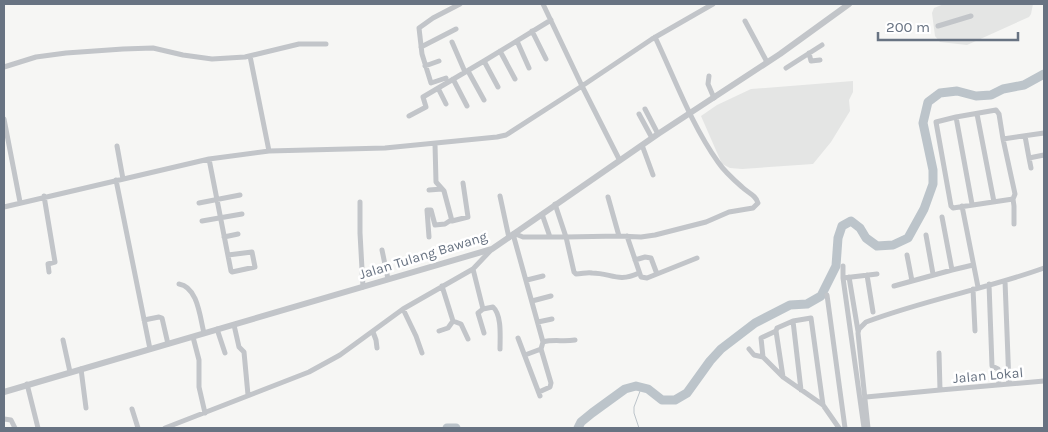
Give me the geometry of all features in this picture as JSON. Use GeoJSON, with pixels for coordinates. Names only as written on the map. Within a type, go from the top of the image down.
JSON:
{"type":"FeatureCollection","features":[{"type":"Feature","properties":{"kind":"street"},"geometry":{"type":"LineString","coordinates":[[446,78],[431,83],[425,66],[419,28],[457,4]]}},
{"type":"Feature","properties":{"kind":"street"},"geometry":{"type":"LineString","coordinates":[[543,4],[619,160]]}},
{"type":"Feature","properties":{"kind":"street"},"geometry":{"type":"LineString","coordinates":[[4,207],[44,196],[209,159],[269,151],[385,148],[435,144],[506,135],[655,37],[713,4]]}},
{"type":"Feature","properties":{"kind":"street","name":"Jalan Tulang Bawang"},"geometry":{"type":"LineString","coordinates":[[4,392],[492,249],[619,160],[714,98],[849,4]]}},
{"type":"Feature","properties":{"kind":"street"},"geometry":{"type":"LineString","coordinates":[[938,26],[971,16]]}},
{"type":"Feature","properties":{"kind":"street"},"geometry":{"type":"LineString","coordinates":[[409,116],[426,107],[423,97],[551,20]]}},
{"type":"Feature","properties":{"kind":"street"},"geometry":{"type":"LineString","coordinates":[[745,21],[767,62]]}},
{"type":"Feature","properties":{"kind":"street"},"geometry":{"type":"LineString","coordinates":[[421,47],[456,30]]}},
{"type":"Feature","properties":{"kind":"street"},"geometry":{"type":"LineString","coordinates":[[532,31],[546,59]]}},
{"type":"Feature","properties":{"kind":"street"},"geometry":{"type":"LineString","coordinates":[[513,235],[641,237],[706,222],[724,213],[753,208],[758,203],[755,197],[742,188],[721,165],[707,145],[655,37]]}},
{"type":"Feature","properties":{"kind":"street"},"geometry":{"type":"LineString","coordinates":[[516,41],[529,68]]}},
{"type":"Feature","properties":{"kind":"street"},"geometry":{"type":"LineString","coordinates":[[452,42],[484,100]]}},
{"type":"Feature","properties":{"kind":"street"},"geometry":{"type":"LineString","coordinates":[[4,67],[36,57],[66,53],[153,48],[212,59],[250,56],[300,44],[326,44]]}},
{"type":"Feature","properties":{"kind":"street"},"geometry":{"type":"LineString","coordinates":[[786,68],[822,45]]}},
{"type":"Feature","properties":{"kind":"street"},"geometry":{"type":"LineString","coordinates":[[500,50],[515,79]]}},
{"type":"Feature","properties":{"kind":"street"},"geometry":{"type":"LineString","coordinates":[[809,53],[812,62],[820,60]]}},
{"type":"Feature","properties":{"kind":"street"},"geometry":{"type":"LineString","coordinates":[[250,56],[269,151]]}},
{"type":"Feature","properties":{"kind":"street"},"geometry":{"type":"LineString","coordinates":[[484,61],[498,87]]}},
{"type":"Feature","properties":{"kind":"street"},"geometry":{"type":"LineString","coordinates":[[425,66],[439,62]]}},
{"type":"Feature","properties":{"kind":"street"},"geometry":{"type":"LineString","coordinates":[[709,76],[708,84],[714,98]]}},
{"type":"Feature","properties":{"kind":"street"},"geometry":{"type":"LineString","coordinates":[[453,79],[467,106]]}},
{"type":"Feature","properties":{"kind":"street"},"geometry":{"type":"LineString","coordinates":[[438,88],[446,104]]}},
{"type":"Feature","properties":{"kind":"street"},"geometry":{"type":"LineString","coordinates":[[645,109],[655,136]]}},
{"type":"Feature","properties":{"kind":"street"},"geometry":{"type":"LineString","coordinates":[[1012,199],[953,208],[951,206],[936,122],[996,110],[999,114],[1015,194],[1012,199],[1014,224]]}},
{"type":"Feature","properties":{"kind":"street"},"geometry":{"type":"LineString","coordinates":[[639,114],[655,136]]}},
{"type":"Feature","properties":{"kind":"street"},"geometry":{"type":"LineString","coordinates":[[977,114],[994,202]]}},
{"type":"Feature","properties":{"kind":"street"},"geometry":{"type":"LineString","coordinates":[[956,117],[972,204]]}},
{"type":"Feature","properties":{"kind":"street"},"geometry":{"type":"LineString","coordinates":[[4,119],[20,202]]}},
{"type":"Feature","properties":{"kind":"street"},"geometry":{"type":"LineString","coordinates":[[1003,139],[1044,133]]}},
{"type":"Feature","properties":{"kind":"street"},"geometry":{"type":"LineString","coordinates":[[1025,136],[1031,168]]}},
{"type":"Feature","properties":{"kind":"street"},"geometry":{"type":"LineString","coordinates":[[435,144],[436,182],[444,191],[451,220]]}},
{"type":"Feature","properties":{"kind":"street"},"geometry":{"type":"LineString","coordinates":[[642,145],[653,174]]}},
{"type":"Feature","properties":{"kind":"street"},"geometry":{"type":"LineString","coordinates":[[118,146],[123,179]]}},
{"type":"Feature","properties":{"kind":"street"},"geometry":{"type":"LineString","coordinates":[[1029,158],[1044,155]]}},
{"type":"Feature","properties":{"kind":"street"},"geometry":{"type":"LineString","coordinates":[[209,159],[232,272]]}},
{"type":"Feature","properties":{"kind":"street"},"geometry":{"type":"LineString","coordinates":[[116,180],[150,349]]}},
{"type":"Feature","properties":{"kind":"street"},"geometry":{"type":"LineString","coordinates":[[429,227],[468,217],[463,183]]}},
{"type":"Feature","properties":{"kind":"street"},"geometry":{"type":"LineString","coordinates":[[429,190],[442,189]]}},
{"type":"Feature","properties":{"kind":"street"},"geometry":{"type":"LineString","coordinates":[[199,203],[240,195]]}},
{"type":"Feature","properties":{"kind":"street"},"geometry":{"type":"LineString","coordinates":[[44,196],[55,262],[48,264],[49,272]]}},
{"type":"Feature","properties":{"kind":"street"},"geometry":{"type":"LineString","coordinates":[[500,196],[527,280],[543,342],[541,349],[551,383],[550,387],[540,394],[518,338]]}},
{"type":"Feature","properties":{"kind":"street"},"geometry":{"type":"LineString","coordinates":[[608,197],[619,236]]}},
{"type":"Feature","properties":{"kind":"street"},"geometry":{"type":"LineString","coordinates":[[360,202],[363,286]]}},
{"type":"Feature","properties":{"kind":"street"},"geometry":{"type":"LineString","coordinates":[[555,204],[576,274],[593,272],[613,278],[625,278],[639,274]]}},
{"type":"Feature","properties":{"kind":"street"},"geometry":{"type":"LineString","coordinates":[[962,206],[976,288],[975,331]]}},
{"type":"Feature","properties":{"kind":"street"},"geometry":{"type":"LineString","coordinates":[[429,237],[427,210],[431,210],[436,225]]}},
{"type":"Feature","properties":{"kind":"street"},"geometry":{"type":"LineString","coordinates":[[202,221],[242,214]]}},
{"type":"Feature","properties":{"kind":"street"},"geometry":{"type":"LineString","coordinates":[[542,214],[550,237]]}},
{"type":"Feature","properties":{"kind":"street"},"geometry":{"type":"LineString","coordinates":[[942,217],[952,270]]}},
{"type":"Feature","properties":{"kind":"street"},"geometry":{"type":"LineString","coordinates":[[224,237],[238,234]]}},
{"type":"Feature","properties":{"kind":"street"},"geometry":{"type":"LineString","coordinates":[[926,235],[933,274]]}},
{"type":"Feature","properties":{"kind":"street"},"geometry":{"type":"LineString","coordinates":[[627,236],[639,274],[643,278],[697,258]]}},
{"type":"Feature","properties":{"kind":"street"},"geometry":{"type":"LineString","coordinates":[[165,428],[309,372],[340,355],[403,309],[473,268],[492,249]]}},
{"type":"Feature","properties":{"kind":"street"},"geometry":{"type":"LineString","coordinates":[[382,250],[388,278]]}},
{"type":"Feature","properties":{"kind":"street"},"geometry":{"type":"LineString","coordinates":[[226,273],[254,268],[256,264],[254,254],[250,251],[228,254]]}},
{"type":"Feature","properties":{"kind":"street"},"geometry":{"type":"LineString","coordinates":[[907,255],[912,280]]}},
{"type":"Feature","properties":{"kind":"street"},"geometry":{"type":"LineString","coordinates":[[635,260],[645,257],[651,258],[657,274]]}},
{"type":"Feature","properties":{"kind":"street"},"geometry":{"type":"LineString","coordinates":[[894,286],[973,264]]}},
{"type":"Feature","properties":{"kind":"street"},"geometry":{"type":"LineString","coordinates":[[843,266],[858,333],[868,428]]}},
{"type":"Feature","properties":{"kind":"street"},"geometry":{"type":"LineString","coordinates":[[473,268],[483,309]]}},
{"type":"Feature","properties":{"kind":"street"},"geometry":{"type":"LineString","coordinates":[[858,333],[861,325],[866,322],[900,309],[1005,281],[1044,268]]}},
{"type":"Feature","properties":{"kind":"street"},"geometry":{"type":"LineString","coordinates":[[846,278],[876,274]]}},
{"type":"Feature","properties":{"kind":"street"},"geometry":{"type":"LineString","coordinates":[[867,275],[873,312]]}},
{"type":"Feature","properties":{"kind":"street"},"geometry":{"type":"LineString","coordinates":[[527,280],[544,276]]}},
{"type":"Feature","properties":{"kind":"street"},"geometry":{"type":"LineString","coordinates":[[846,278],[864,428]]}},
{"type":"Feature","properties":{"kind":"street"},"geometry":{"type":"LineString","coordinates":[[1005,281],[1009,384]]}},
{"type":"Feature","properties":{"kind":"street"},"geometry":{"type":"LineString","coordinates":[[179,284],[183,284],[194,296],[204,333]]}},
{"type":"Feature","properties":{"kind":"street"},"geometry":{"type":"LineString","coordinates":[[989,284],[992,366],[998,369],[999,386]]}},
{"type":"Feature","properties":{"kind":"street"},"geometry":{"type":"LineString","coordinates":[[442,286],[453,321]]}},
{"type":"Feature","properties":{"kind":"street"},"geometry":{"type":"LineString","coordinates":[[827,295],[845,428]]}},
{"type":"Feature","properties":{"kind":"street"},"geometry":{"type":"LineString","coordinates":[[532,301],[551,296]]}},
{"type":"Feature","properties":{"kind":"street"},"geometry":{"type":"LineString","coordinates":[[484,333],[478,313],[483,309],[493,307],[496,309],[500,328],[500,349]]}},
{"type":"Feature","properties":{"kind":"street"},"geometry":{"type":"LineString","coordinates":[[403,309],[422,353]]}},
{"type":"Feature","properties":{"kind":"street"},"geometry":{"type":"LineString","coordinates":[[144,320],[162,318],[168,344]]}},
{"type":"Feature","properties":{"kind":"street"},"geometry":{"type":"LineString","coordinates":[[824,405],[811,318],[783,324],[776,331],[761,338],[763,357],[783,378],[824,405],[839,428]]}},
{"type":"Feature","properties":{"kind":"street"},"geometry":{"type":"LineString","coordinates":[[538,322],[552,319]]}},
{"type":"Feature","properties":{"kind":"street"},"geometry":{"type":"LineString","coordinates":[[439,331],[448,328],[453,321]]}},
{"type":"Feature","properties":{"kind":"street"},"geometry":{"type":"LineString","coordinates":[[453,321],[464,327],[468,339]]}},
{"type":"Feature","properties":{"kind":"street"},"geometry":{"type":"LineString","coordinates":[[793,321],[801,390]]}},
{"type":"Feature","properties":{"kind":"street"},"geometry":{"type":"LineString","coordinates":[[234,325],[239,347],[244,352],[248,395]]}},
{"type":"Feature","properties":{"kind":"street"},"geometry":{"type":"LineString","coordinates":[[217,329],[225,354]]}},
{"type":"Feature","properties":{"kind":"street"},"geometry":{"type":"LineString","coordinates":[[776,331],[783,378]]}},
{"type":"Feature","properties":{"kind":"street"},"geometry":{"type":"LineString","coordinates":[[372,332],[377,348]]}},
{"type":"Feature","properties":{"kind":"street"},"geometry":{"type":"LineString","coordinates":[[192,337],[199,360],[199,387],[206,413]]}},
{"type":"Feature","properties":{"kind":"street"},"geometry":{"type":"LineString","coordinates":[[63,340],[70,372]]}},
{"type":"Feature","properties":{"kind":"street"},"geometry":{"type":"LineString","coordinates":[[543,342],[575,340]]}},
{"type":"Feature","properties":{"kind":"street"},"geometry":{"type":"LineString","coordinates":[[525,355],[541,349]]}},
{"type":"Feature","properties":{"kind":"street"},"geometry":{"type":"LineString","coordinates":[[750,349],[754,356],[763,357]]}},
{"type":"Feature","properties":{"kind":"street","name":"Jalan Lokal"},"geometry":{"type":"LineString","coordinates":[[938,353],[940,390],[1044,382]]}},
{"type":"Feature","properties":{"kind":"street"},"geometry":{"type":"LineString","coordinates":[[81,369],[86,408]]}},
{"type":"Feature","properties":{"kind":"street"},"geometry":{"type":"LineString","coordinates":[[27,384],[38,428]]}},
{"type":"Feature","properties":{"kind":"street"},"geometry":{"type":"LineString","coordinates":[[866,396],[940,390]]}},
{"type":"Feature","properties":{"kind":"street"},"geometry":{"type":"LineString","coordinates":[[132,409],[138,428]]}},
{"type":"Feature","properties":{"kind":"street"},"geometry":{"type":"LineString","coordinates":[[4,419],[11,420],[15,428]]}},
{"type":"Feature","properties":{"kind":"shaded area"},"geometry":{"type":"Polygon","coordinates":[[[944,4],[1033,4],[1029,17],[967,45],[940,42],[935,36],[932,13],[934,8],[944,4]]]}},
{"type":"Feature","properties":{"kind":"shaded area"},"geometry":{"type":"Polygon","coordinates":[[[853,81],[853,92],[849,100],[850,111],[831,142],[813,164],[742,169],[730,168],[722,164],[701,116],[717,105],[751,89],[853,81]]]}},
{"type":"Feature","properties":{"kind":"waterway"},"geometry":{"type":"LineString","coordinates":[[578,428],[581,422],[625,389],[636,386],[648,389],[662,400],[675,400],[687,393],[721,349],[755,323],[790,305],[807,304],[821,296],[836,266],[838,238],[842,226],[851,221],[860,228],[866,238],[877,246],[893,245],[908,238],[924,209],[933,184],[933,170],[923,123],[928,102],[940,93],[957,91],[976,96],[991,95],[1003,89],[1024,85],[1044,74]]}},
{"type":"Feature","properties":{"kind":"waterway"},"geometry":{"type":"LineString","coordinates":[[639,428],[634,407],[642,386]]}},
{"type":"Feature","properties":{"kind":"waterway"},"geometry":{"type":"LineString","coordinates":[[447,428],[456,428]]}}]}
